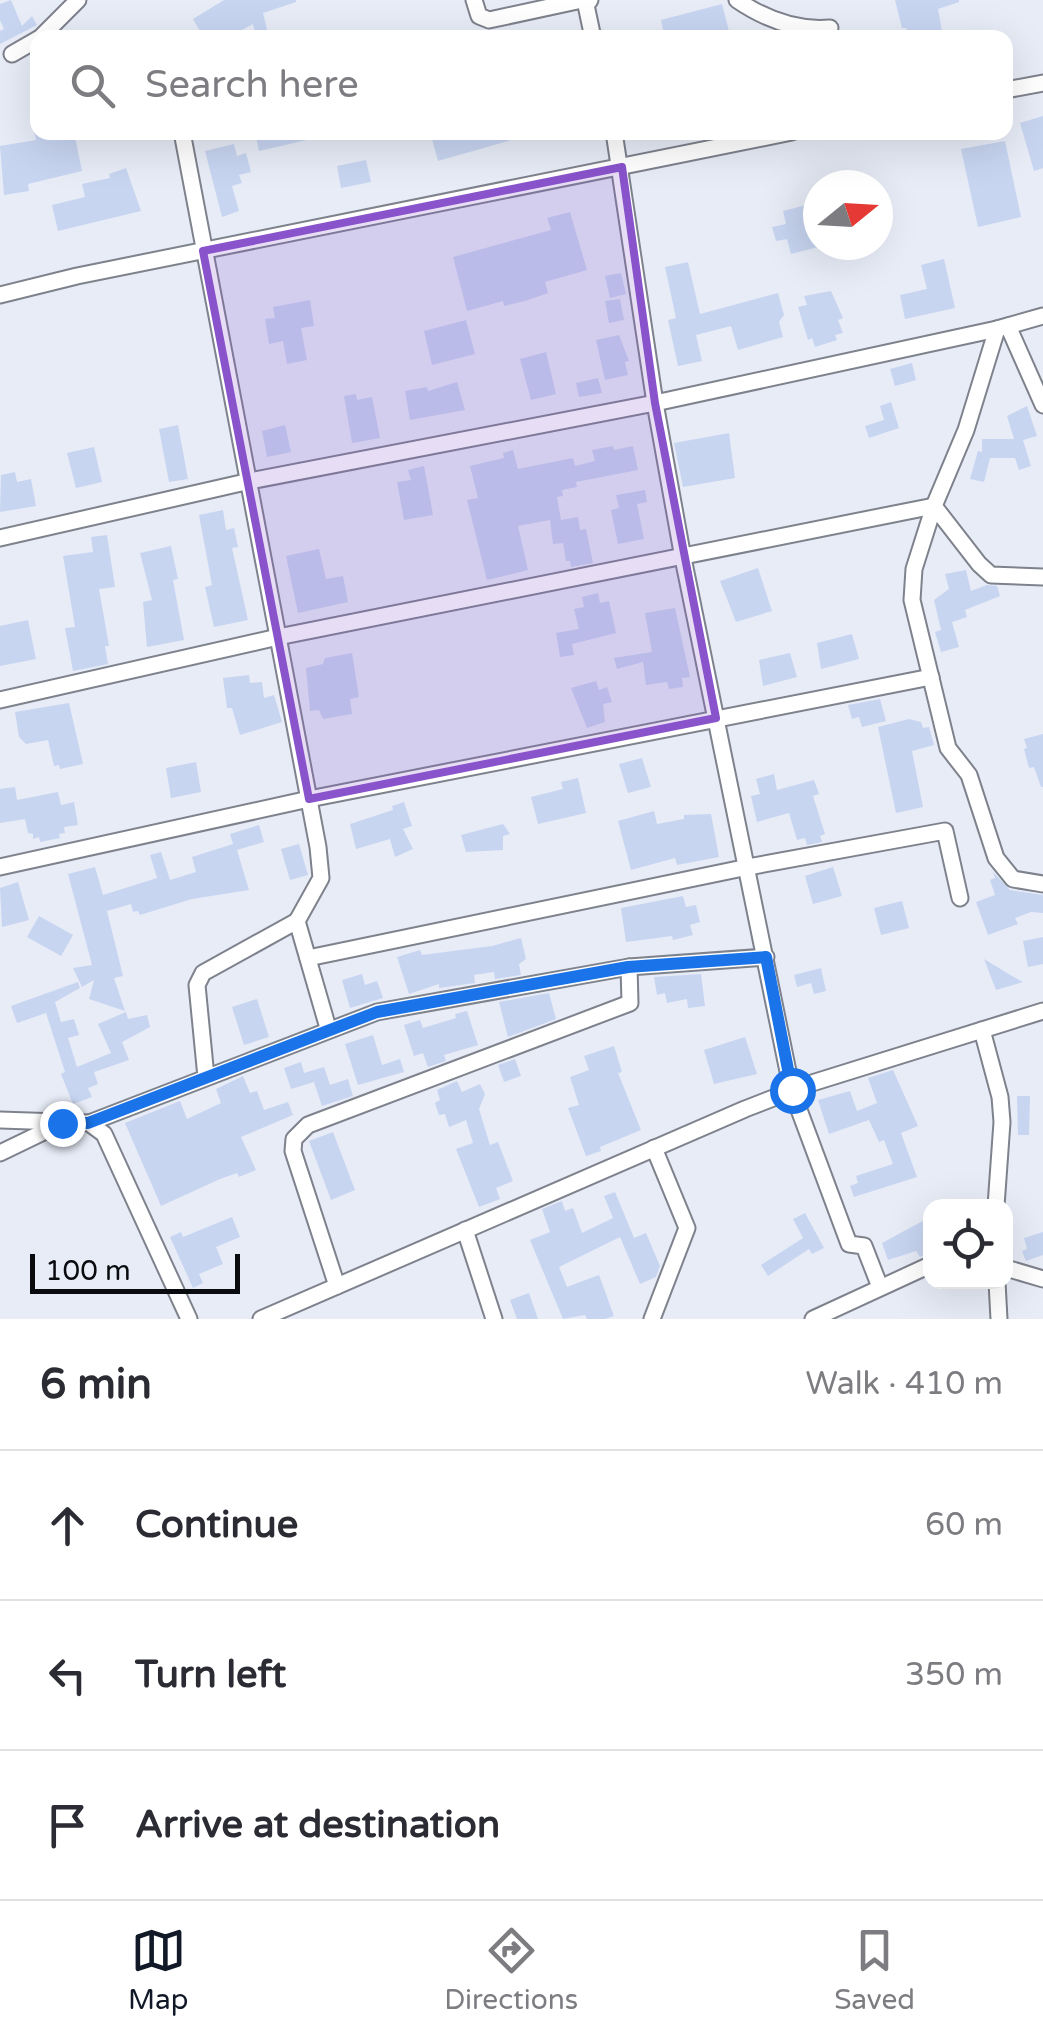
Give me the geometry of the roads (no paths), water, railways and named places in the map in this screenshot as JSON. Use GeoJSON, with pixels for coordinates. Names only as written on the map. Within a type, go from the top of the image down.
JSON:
{"type":"FeatureCollection","features":[{"type":"Feature","properties":{"kind":"street"},"geometry":{"type":"LineString","coordinates":[[474,0],[479,16],[489,20],[582,0]]}},
{"type":"Feature","properties":{"kind":"street"},"geometry":{"type":"LineString","coordinates":[[590,0],[586,5],[591,30]]}},
{"type":"Feature","properties":{"kind":"street"},"geometry":{"type":"LineString","coordinates":[[736,0],[783,23],[808,30],[830,28]]}},
{"type":"Feature","properties":{"kind":"street"},"geometry":{"type":"LineString","coordinates":[[46,30],[68,3]]}},
{"type":"Feature","properties":{"kind":"street"},"geometry":{"type":"LineString","coordinates":[[12,54],[30,43]]}},
{"type":"Feature","properties":{"kind":"street"},"geometry":{"type":"LineString","coordinates":[[1013,89],[1043,83]]}},
{"type":"Feature","properties":{"kind":"street"},"geometry":{"type":"LineString","coordinates":[[183,140],[321,878],[297,921],[203,973],[197,985],[206,1077]]}},
{"type":"Feature","properties":{"kind":"street"},"geometry":{"type":"LineString","coordinates":[[616,140],[655,403],[683,558],[792,1090],[848,1244],[864,1246],[880,1287]]}},
{"type":"Feature","properties":{"kind":"street"},"geometry":{"type":"LineString","coordinates":[[0,295],[753,140]]}},
{"type":"Feature","properties":{"kind":"street"},"geometry":{"type":"LineString","coordinates":[[0,538],[250,482],[655,403],[1043,316]]}},
{"type":"Feature","properties":{"kind":"street"},"geometry":{"type":"LineString","coordinates":[[1003,328],[1043,405]]}},
{"type":"Feature","properties":{"kind":"street"},"geometry":{"type":"LineString","coordinates":[[1003,328],[934,506],[914,569],[912,600],[948,748],[968,775],[996,858],[1012,880],[1043,884]]}},
{"type":"Feature","properties":{"kind":"street"},"geometry":{"type":"LineString","coordinates":[[0,700],[278,636],[934,506]]}},
{"type":"Feature","properties":{"kind":"street"},"geometry":{"type":"LineString","coordinates":[[934,506],[978,564],[991,575],[1043,576]]}},
{"type":"Feature","properties":{"kind":"street"},"geometry":{"type":"LineString","coordinates":[[0,868],[309,799],[931,677]]}},
{"type":"Feature","properties":{"kind":"street"},"geometry":{"type":"LineString","coordinates":[[308,958],[748,867],[944,831],[960,898]]}},
{"type":"Feature","properties":{"kind":"street"},"geometry":{"type":"LineString","coordinates":[[297,921],[328,1028]]}},
{"type":"Feature","properties":{"kind":"street"},"geometry":{"type":"LineString","coordinates":[[0,1120],[88,1123],[377,1012],[628,967],[766,957]]}},
{"type":"Feature","properties":{"kind":"street"},"geometry":{"type":"LineString","coordinates":[[336,1286],[294,1151],[294,1139],[308,1126],[630,1004],[628,967]]}},
{"type":"Feature","properties":{"kind":"street"},"geometry":{"type":"LineString","coordinates":[[262,1319],[792,1090],[1043,1011]]}},
{"type":"Feature","properties":{"kind":"street"},"geometry":{"type":"LineString","coordinates":[[982,1030],[1000,1098],[996,1199]]}},
{"type":"Feature","properties":{"kind":"street"},"geometry":{"type":"LineString","coordinates":[[0,1152],[62,1123]]}},
{"type":"Feature","properties":{"kind":"street"},"geometry":{"type":"LineString","coordinates":[[88,1123],[104,1134],[189,1319]]}},
{"type":"Feature","properties":{"kind":"street"},"geometry":{"type":"LineString","coordinates":[[652,1319],[687,1228],[654,1148]]}},
{"type":"Feature","properties":{"kind":"street"},"geometry":{"type":"LineString","coordinates":[[466,1230],[494,1319]]}},
{"type":"Feature","properties":{"kind":"street"},"geometry":{"type":"LineString","coordinates":[[813,1319],[843,1312],[880,1287],[923,1268]]}},
{"type":"Feature","properties":{"kind":"street"},"geometry":{"type":"LineString","coordinates":[[1013,1270],[1043,1278]]}},
{"type":"Feature","properties":{"kind":"street"},"geometry":{"type":"LineString","coordinates":[[997,1289],[999,1319]]}}]}
